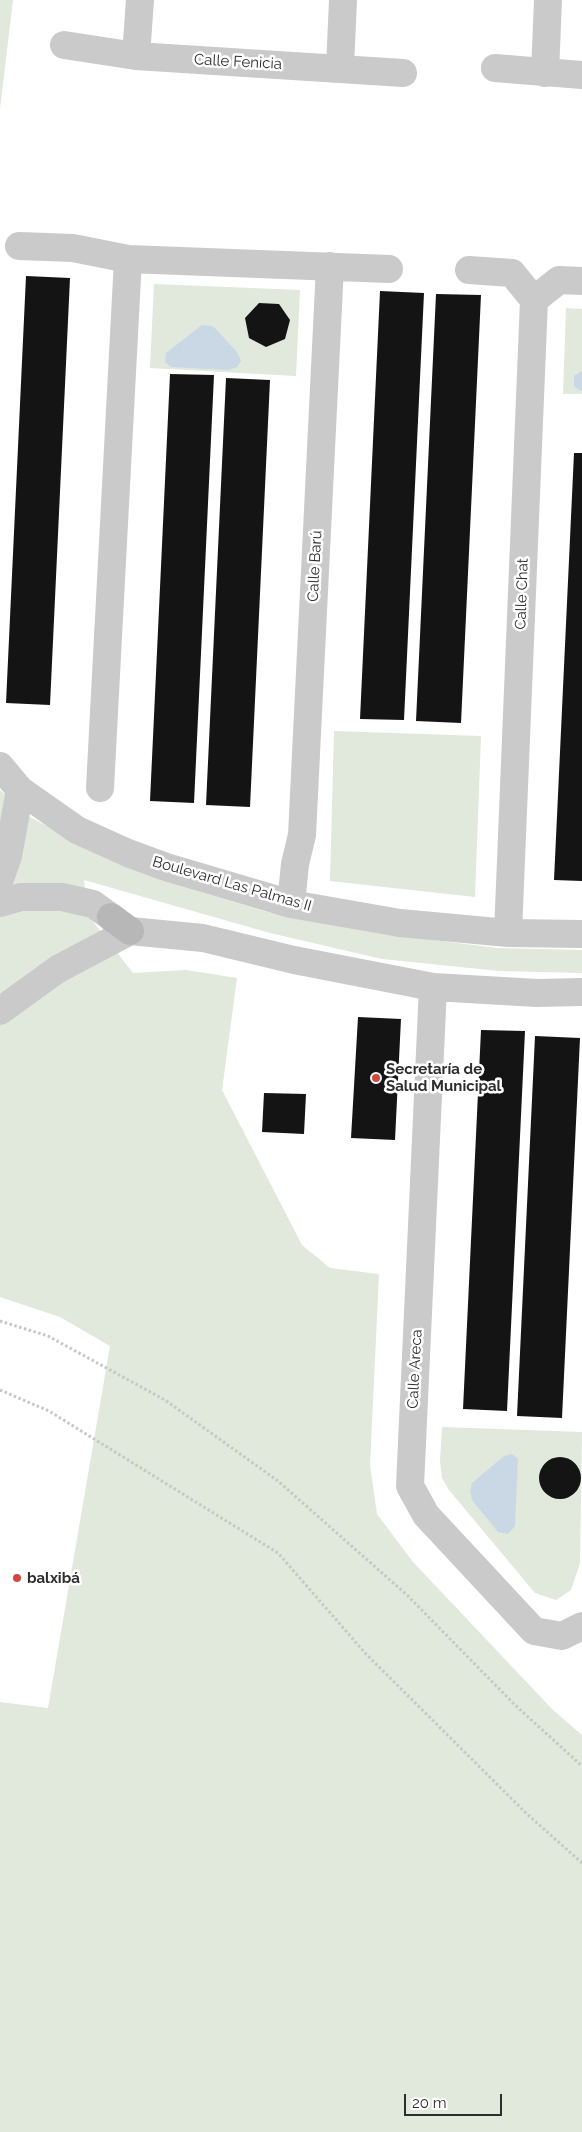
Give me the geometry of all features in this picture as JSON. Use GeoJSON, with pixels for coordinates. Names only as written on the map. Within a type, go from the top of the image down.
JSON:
{"type":"FeatureCollection","features":[{"type":"Feature","properties":{"kind":"street"},"geometry":{"type":"LineString","coordinates":[[136,56],[140,0]]}},
{"type":"Feature","properties":{"kind":"street"},"geometry":{"type":"LineString","coordinates":[[340,68],[344,0]]}},
{"type":"Feature","properties":{"kind":"street"},"geometry":{"type":"LineString","coordinates":[[545,72],[548,0]]}},
{"type":"Feature","properties":{"kind":"street","name":"Calle Fenicia"},"geometry":{"type":"LineString","coordinates":[[64,45],[136,56],[403,73]]}},
{"type":"Feature","properties":{"kind":"street"},"geometry":{"type":"LineString","coordinates":[[495,68],[582,75]]}},
{"type":"Feature","properties":{"kind":"street"},"geometry":{"type":"LineString","coordinates":[[19,246],[72,248],[128,259],[389,269]]}},
{"type":"Feature","properties":{"kind":"street"},"geometry":{"type":"LineString","coordinates":[[100,788],[128,259]]}},
{"type":"Feature","properties":{"kind":"street","name":"Calle Barú"},"geometry":{"type":"LineString","coordinates":[[291,904],[295,864],[302,835],[330,266]]}},
{"type":"Feature","properties":{"kind":"street"},"geometry":{"type":"LineString","coordinates":[[469,270],[512,273],[534,300],[559,280],[582,280]]}},
{"type":"Feature","properties":{"kind":"street","name":"Calle Chat"},"geometry":{"type":"LineString","coordinates":[[508,933],[534,300]]}},
{"type":"Feature","properties":{"kind":"street","name":"Boulevard Las Palmas II"},"geometry":{"type":"LineString","coordinates":[[0,766],[20,790],[77,830],[128,853],[166,867],[291,904],[400,923],[508,933],[582,934]]}},
{"type":"Feature","properties":{"kind":"street"},"geometry":{"type":"LineString","coordinates":[[0,879],[8,856],[20,790]]}},
{"type":"Feature","properties":{"kind":"street"},"geometry":{"type":"LineString","coordinates":[[0,903],[21,896],[62,897],[93,904],[120,924],[203,938],[294,960],[432,998],[582,992]]}},
{"type":"Feature","properties":{"kind":"street"},"geometry":{"type":"LineString","coordinates":[[0,1011],[120,924]]}},
{"type":"Feature","properties":{"kind":"street","name":"Calle Areca"},"geometry":{"type":"LineString","coordinates":[[432,998],[410,1486],[426,1515],[534,1631],[562,1636],[582,1626]]}},
{"type":"Feature","properties":{"kind":"path"},"geometry":{"type":"LineString","coordinates":[[0,1321],[48,1336],[165,1400],[278,1481],[407,1595],[514,1705],[582,1766]]}},
{"type":"Feature","properties":{"kind":"path"},"geometry":{"type":"LineString","coordinates":[[0,1390],[49,1411],[278,1553],[366,1654],[527,1814],[582,1863]]}},
{"type":"Feature","properties":{"kind":"shaded area"},"geometry":{"type":"Polygon","coordinates":[[[0,0],[13,0],[0,109],[0,0]]]}},
{"type":"Feature","properties":{"kind":"shaded area"},"geometry":{"type":"Polygon","coordinates":[[[154,284],[300,290],[296,376],[150,368],[154,284]]]}},
{"type":"Feature","properties":{"kind":"shaded area"},"geometry":{"type":"Polygon","coordinates":[[[566,308],[582,309],[582,394],[563,394],[566,308]]]}},
{"type":"Feature","properties":{"kind":"shaded area"},"geometry":{"type":"Polygon","coordinates":[[[334,731],[481,736],[475,897],[330,881],[334,731]]]}},
{"type":"Feature","properties":{"kind":"shaded area"},"geometry":{"type":"Polygon","coordinates":[[[0,790],[30,817],[99,854],[184,887],[267,912],[383,934],[498,948],[582,950],[582,973],[499,971],[382,959],[270,933],[84,880],[88,915],[133,973],[186,970],[237,978],[222,1090],[302,1245],[330,1268],[379,1274],[370,1465],[377,1514],[413,1562],[553,1710],[582,1735],[582,2132],[0,2132],[0,1702],[48,1708],[110,1346],[60,1317],[0,1297],[0,790]]]}},
{"type":"Feature","properties":{"kind":"shaded area"},"geometry":{"type":"Polygon","coordinates":[[[442,1427],[582,1432],[580,1563],[571,1590],[556,1600],[535,1593],[449,1490],[442,1478],[440,1461],[442,1427]]]}},
{"type":"Feature","properties":{"kind":"water"},"geometry":{"type":"Polygon","coordinates":[[[202,325],[213,326],[237,352],[241,361],[237,367],[229,370],[171,367],[165,362],[166,353],[202,325]]]}},
{"type":"Feature","properties":{"kind":"water"},"geometry":{"type":"Polygon","coordinates":[[[582,371],[582,391],[574,386],[574,376],[582,371]]]}},
{"type":"Feature","properties":{"kind":"water"},"geometry":{"type":"Polygon","coordinates":[[[512,1454],[518,1459],[515,1526],[508,1534],[498,1532],[472,1500],[470,1491],[472,1483],[504,1456],[512,1454]]]}},
{"type":"Feature","properties":{"kind":"building"},"geometry":{"type":"Polygon","coordinates":[[[26,276],[70,278],[50,705],[6,703],[26,276]]]}},
{"type":"Feature","properties":{"kind":"building"},"geometry":{"type":"Polygon","coordinates":[[[380,291],[424,293],[404,720],[360,719],[380,291]]]}},
{"type":"Feature","properties":{"kind":"building"},"geometry":{"type":"Polygon","coordinates":[[[436,294],[481,295],[461,723],[416,721],[436,294]]]}},
{"type":"Feature","properties":{"kind":"building"},"geometry":{"type":"Polygon","coordinates":[[[259,303],[279,304],[290,320],[285,339],[266,347],[249,338],[245,318],[259,303]]]}},
{"type":"Feature","properties":{"kind":"building"},"geometry":{"type":"Polygon","coordinates":[[[170,374],[214,375],[194,803],[150,801],[170,374]]]}},
{"type":"Feature","properties":{"kind":"building"},"geometry":{"type":"Polygon","coordinates":[[[226,378],[270,380],[250,807],[206,805],[226,378]]]}},
{"type":"Feature","properties":{"kind":"building"},"geometry":{"type":"Polygon","coordinates":[[[574,453],[582,453],[582,881],[554,880],[574,453]]]}},
{"type":"Feature","properties":{"kind":"building","name":"Secretaría de Salud Municipal"},"geometry":{"type":"Polygon","coordinates":[[[358,1017],[401,1019],[395,1140],[351,1138],[358,1017]]]}},
{"type":"Feature","properties":{"kind":"building"},"geometry":{"type":"Polygon","coordinates":[[[481,1030],[525,1031],[507,1411],[463,1409],[481,1030]]]}},
{"type":"Feature","properties":{"kind":"building"},"geometry":{"type":"Polygon","coordinates":[[[535,1036],[580,1038],[562,1418],[517,1416],[535,1036]]]}},
{"type":"Feature","properties":{"kind":"building"},"geometry":{"type":"Polygon","coordinates":[[[264,1093],[306,1094],[304,1134],[262,1132],[264,1093]]]}},
{"type":"Feature","properties":{"kind":"building"},"geometry":{"type":"Polygon","coordinates":[[[564,1457],[572,1460],[578,1466],[581,1478],[578,1490],[572,1496],[556,1499],[548,1496],[542,1490],[539,1474],[542,1466],[548,1460],[564,1457]]]}},
{"type":"Feature","properties":{"kind":"place","name":"Secretaría de Salud Municipal"},"geometry":{"type":"Point","coordinates":[376,1078]}},
{"type":"Feature","properties":{"kind":"place","name":"balxibá"},"geometry":{"type":"Point","coordinates":[17,1578]}}]}
